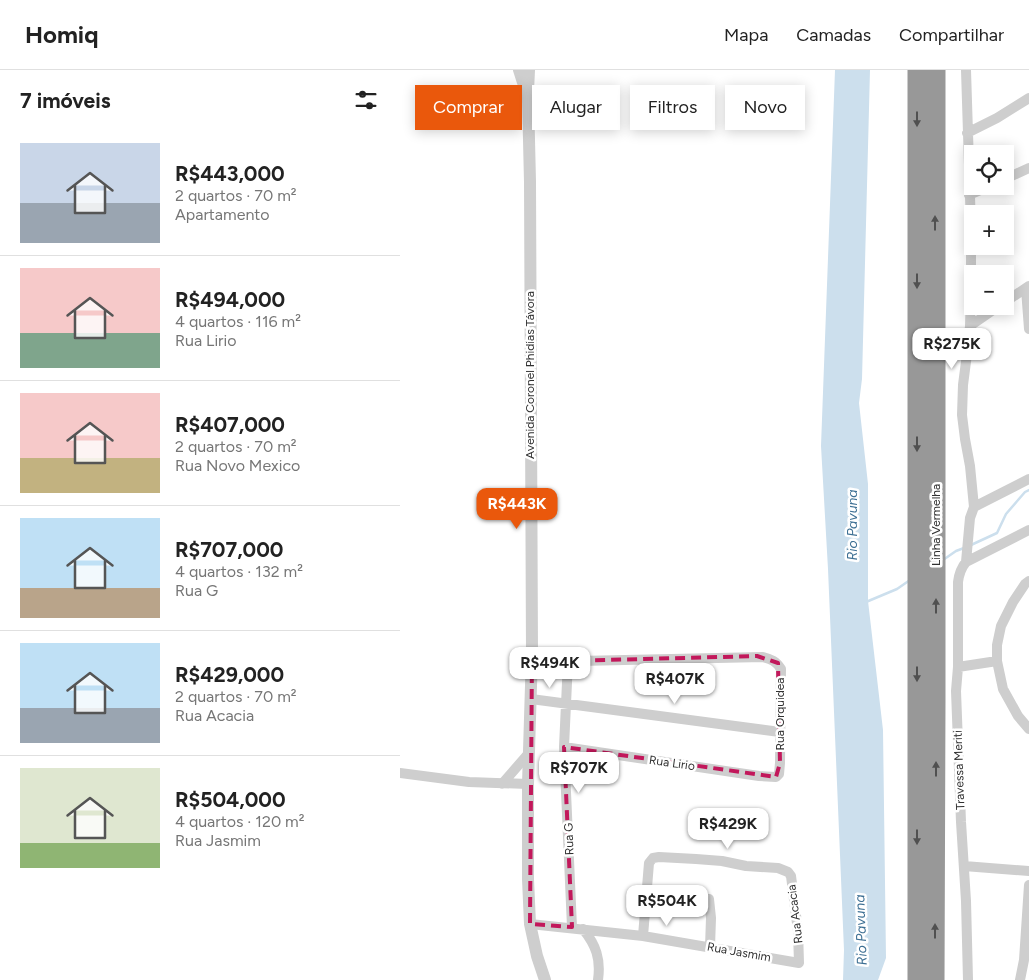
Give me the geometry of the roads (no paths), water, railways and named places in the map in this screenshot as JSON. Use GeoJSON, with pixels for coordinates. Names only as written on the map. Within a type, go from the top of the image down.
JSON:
{"type":"FeatureCollection","features":[{"type":"Feature","properties":{"kind":"highway","name":"Linha Vermelha"},"geometry":{"type":"LineString","coordinates":[[917,70],[917,980]]}},
{"type":"Feature","properties":{"kind":"highway","name":"Linha Vermelha"},"geometry":{"type":"LineString","coordinates":[[935,980],[936,70]]}},
{"type":"Feature","properties":{"kind":"street","name":"Avenida Coronel Phidias Távora"},"geometry":{"type":"LineString","coordinates":[[518,70],[528,98]]}},
{"type":"Feature","properties":{"kind":"street","name":"Avenida Coronel Phidias Távora"},"geometry":{"type":"LineString","coordinates":[[529,70],[532,653],[528,784],[528,879],[530,924],[544,980]]}},
{"type":"Feature","properties":{"kind":"street","name":"Travessa Meriti"},"geometry":{"type":"LineString","coordinates":[[966,70],[967,145]]}},
{"type":"Feature","properties":{"kind":"street"},"geometry":{"type":"LineString","coordinates":[[967,133],[997,118],[1029,98]]}},
{"type":"Feature","properties":{"kind":"street"},"geometry":{"type":"LineString","coordinates":[[1014,175],[1029,168]]}},
{"type":"Feature","properties":{"kind":"street","name":"Travessa Meriti"},"geometry":{"type":"LineString","coordinates":[[968,980],[956,691],[958,667],[958,582],[967,558],[970,518],[974,507],[962,415],[963,385],[970,326],[969,195]]}},
{"type":"Feature","properties":{"kind":"street"},"geometry":{"type":"LineString","coordinates":[[1014,296],[1027,288],[1029,329]]}},
{"type":"Feature","properties":{"kind":"street"},"geometry":{"type":"LineString","coordinates":[[970,326],[986,315]]}},
{"type":"Feature","properties":{"kind":"street"},"geometry":{"type":"LineString","coordinates":[[974,507],[1029,479]]}},
{"type":"Feature","properties":{"kind":"street"},"geometry":{"type":"LineString","coordinates":[[967,558],[1029,530]]}},
{"type":"Feature","properties":{"kind":"street"},"geometry":{"type":"LineString","coordinates":[[1029,581],[1013,602],[1001,626],[997,645],[997,660],[1003,689],[1018,716],[1029,729]]}},
{"type":"Feature","properties":{"kind":"street","name":"Rua Orquidea"},"geometry":{"type":"LineString","coordinates":[[532,653],[568,661],[757,656],[771,658],[778,663],[781,669],[779,774]]}},
{"type":"Feature","properties":{"kind":"street"},"geometry":{"type":"LineString","coordinates":[[958,667],[997,660]]}},
{"type":"Feature","properties":{"kind":"street","name":"Rua G"},"geometry":{"type":"LineString","coordinates":[[568,661],[564,747],[572,928]]}},
{"type":"Feature","properties":{"kind":"street"},"geometry":{"type":"LineString","coordinates":[[531,700],[780,732]]}},
{"type":"Feature","properties":{"kind":"street","name":"Rua Lirio"},"geometry":{"type":"LineString","coordinates":[[564,747],[759,776],[776,777],[779,774]]}},
{"type":"Feature","properties":{"kind":"street"},"geometry":{"type":"LineString","coordinates":[[502,784],[529,753]]}},
{"type":"Feature","properties":{"kind":"street"},"geometry":{"type":"LineString","coordinates":[[400,773],[469,782],[528,784]]}},
{"type":"Feature","properties":{"kind":"street","name":"Rua Acacia"},"geometry":{"type":"LineString","coordinates":[[643,936],[649,863],[653,858],[696,858],[746,866],[778,868],[788,872],[792,882],[798,931],[799,963]]}},
{"type":"Feature","properties":{"kind":"street"},"geometry":{"type":"LineString","coordinates":[[964,866],[1029,871]]}},
{"type":"Feature","properties":{"kind":"street"},"geometry":{"type":"LineString","coordinates":[[1020,980],[1021,970],[1027,961],[1029,884]]}},
{"type":"Feature","properties":{"kind":"street"},"geometry":{"type":"LineString","coordinates":[[709,899],[711,918],[710,947]]}},
{"type":"Feature","properties":{"kind":"street","name":"Rua Jasmim"},"geometry":{"type":"LineString","coordinates":[[530,924],[643,936],[799,963]]}},
{"type":"Feature","properties":{"kind":"street"},"geometry":{"type":"LineString","coordinates":[[583,929],[592,941],[597,953],[599,965],[598,980]]}},
{"type":"Feature","properties":{"kind":"water","name":"Rio Pavuna"},"geometry":{"type":"Polygon","coordinates":[[[835,70],[870,70],[862,379],[859,403],[868,484],[868,601],[883,730],[886,958],[878,980],[843,980],[844,950],[821,446],[835,70]]]}},
{"type":"Feature","properties":{"kind":"waterway"},"geometry":{"type":"LineString","coordinates":[[971,545],[997,533],[1006,514],[1025,492],[1029,490]]}},
{"type":"Feature","properties":{"kind":"waterway"},"geometry":{"type":"LineString","coordinates":[[943,560],[964,548]]}},
{"type":"Feature","properties":{"kind":"waterway"},"geometry":{"type":"LineString","coordinates":[[866,602],[897,589],[910,580]]}}]}
